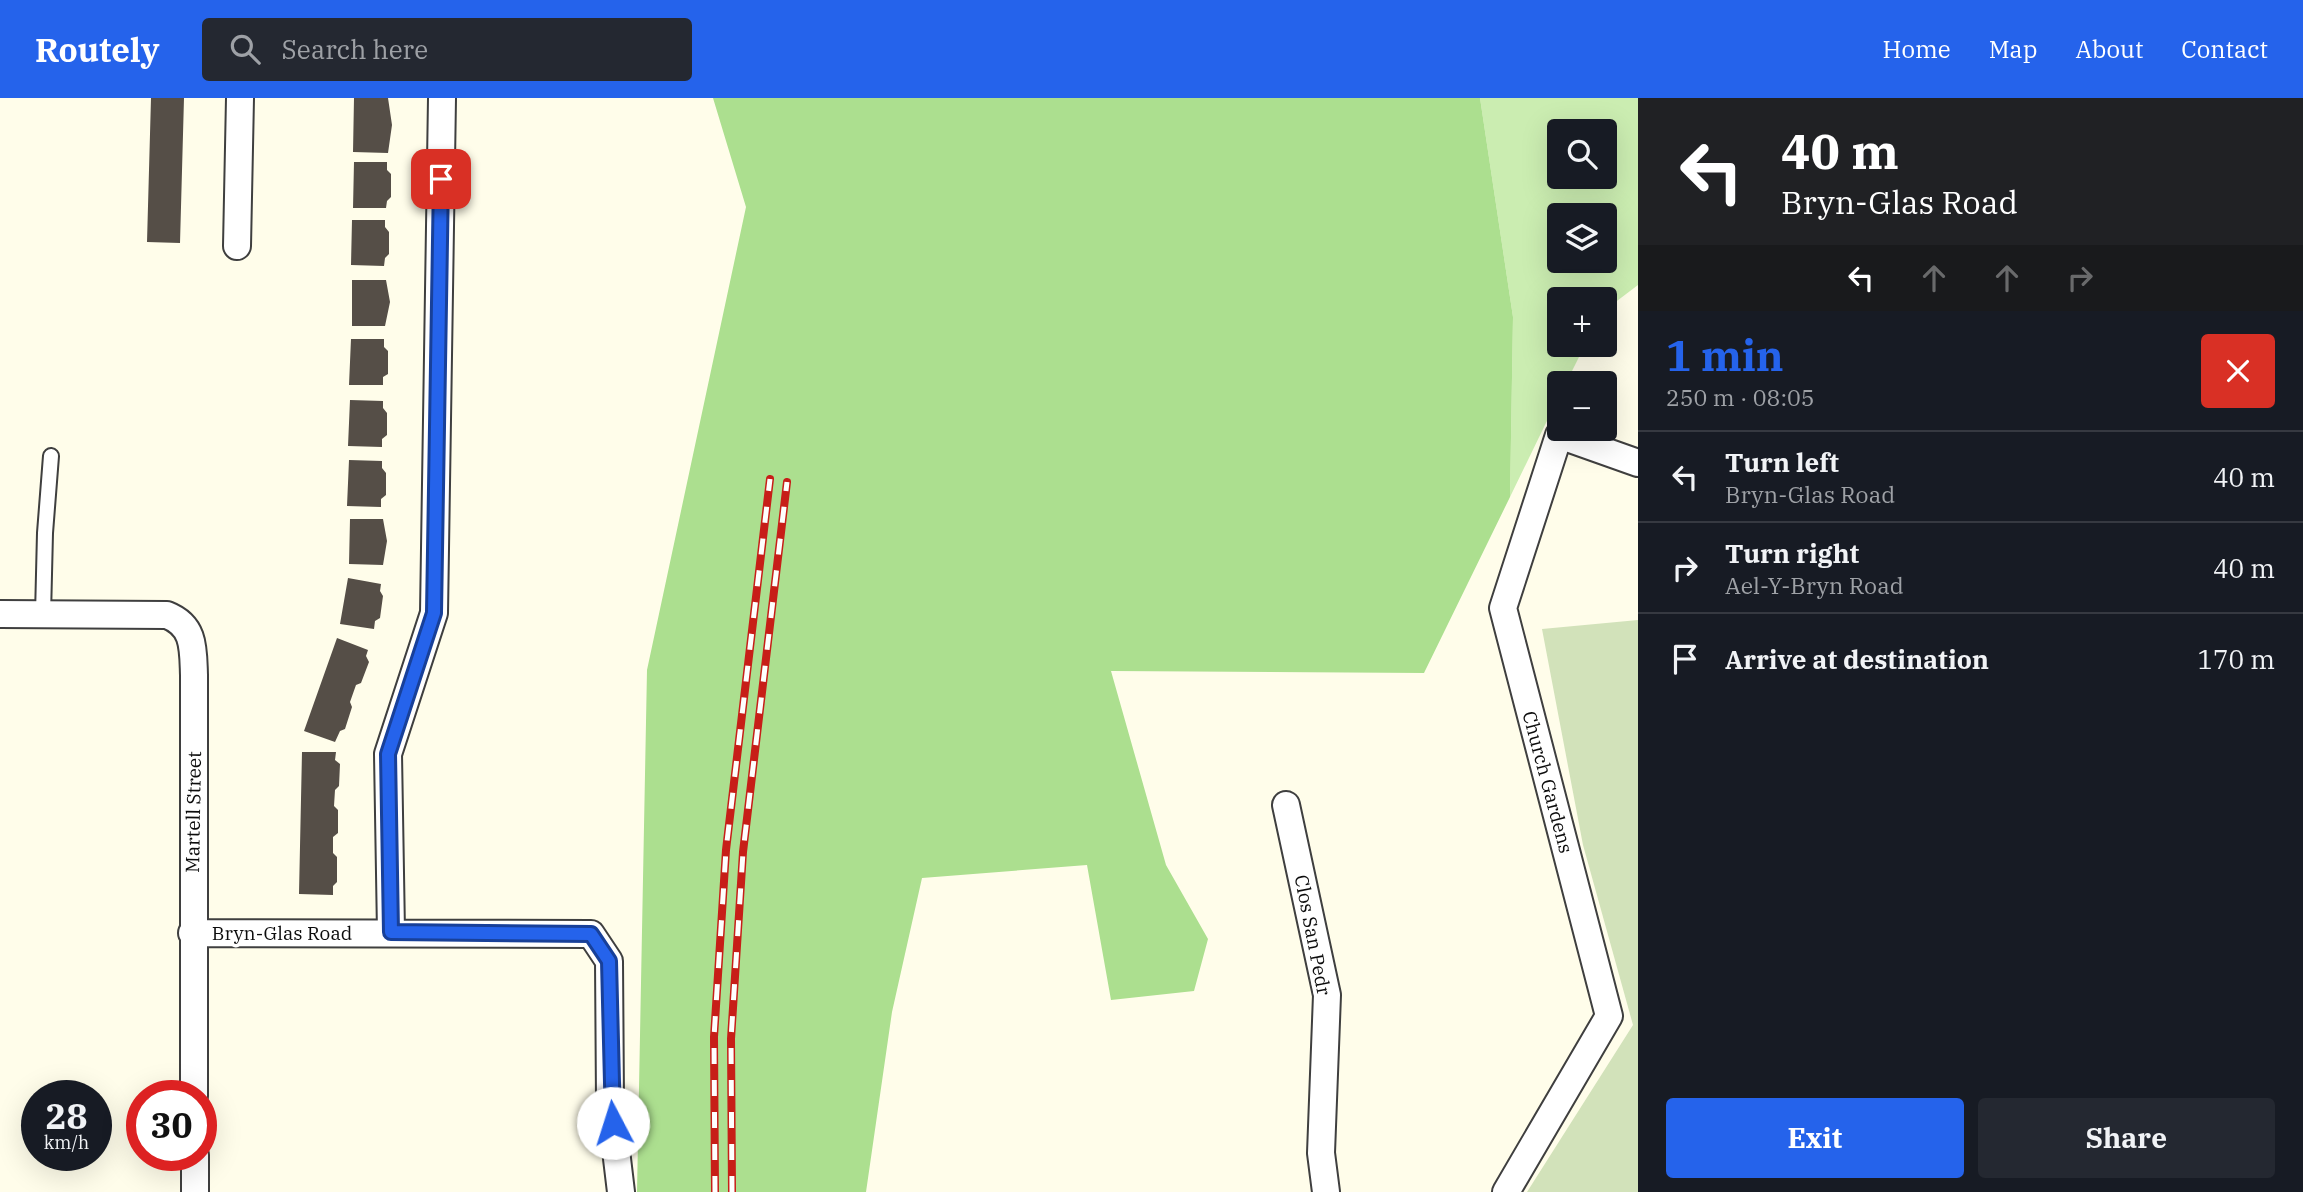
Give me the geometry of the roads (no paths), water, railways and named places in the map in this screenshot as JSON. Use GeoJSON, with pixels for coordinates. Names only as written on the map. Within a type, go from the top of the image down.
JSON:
{"type":"FeatureCollection","features":[{"type":"Feature","properties":{"kind":"street"},"geometry":{"type":"LineString","coordinates":[[237,246],[240,98]]}},
{"type":"Feature","properties":{"kind":"street"},"geometry":{"type":"LineString","coordinates":[[391,932],[388,754],[434,613],[442,98]]}},
{"type":"Feature","properties":{"kind":"street","name":"Church Gardens"},"geometry":{"type":"LineString","coordinates":[[1506,1192],[1609,1016],[1503,608],[1559,435],[1638,463]]}},
{"type":"Feature","properties":{"kind":"street"},"geometry":{"type":"LineString","coordinates":[[0,614],[43,615]]}},
{"type":"Feature","properties":{"kind":"street","name":"Martell Street"},"geometry":{"type":"LineString","coordinates":[[43,615],[167,615],[188,629],[192,642],[194,1080]]}},
{"type":"Feature","properties":{"kind":"street","name":"Clos San Pedr"},"geometry":{"type":"LineString","coordinates":[[1286,805],[1327,995],[1321,1153],[1326,1192]]}},
{"type":"Feature","properties":{"kind":"street","name":"Bryn-Glas Road"},"geometry":{"type":"LineString","coordinates":[[192,933],[591,934],[609,961],[610,1100],[621,1192]]}},
{"type":"Feature","properties":{"kind":"street"},"geometry":{"type":"LineString","coordinates":[[195,1171],[195,1192]]}},
{"type":"Feature","properties":{"kind":"lane"},"geometry":{"type":"LineString","coordinates":[[43,615],[45,533],[51,456]]}},
{"type":"Feature","properties":{"kind":"railway"},"geometry":{"type":"LineString","coordinates":[[715,1192],[714,1037],[726,850],[770,479]]}},
{"type":"Feature","properties":{"kind":"railway"},"geometry":{"type":"LineString","coordinates":[[732,1192],[731,1039],[743,852],[787,482]]}}]}
